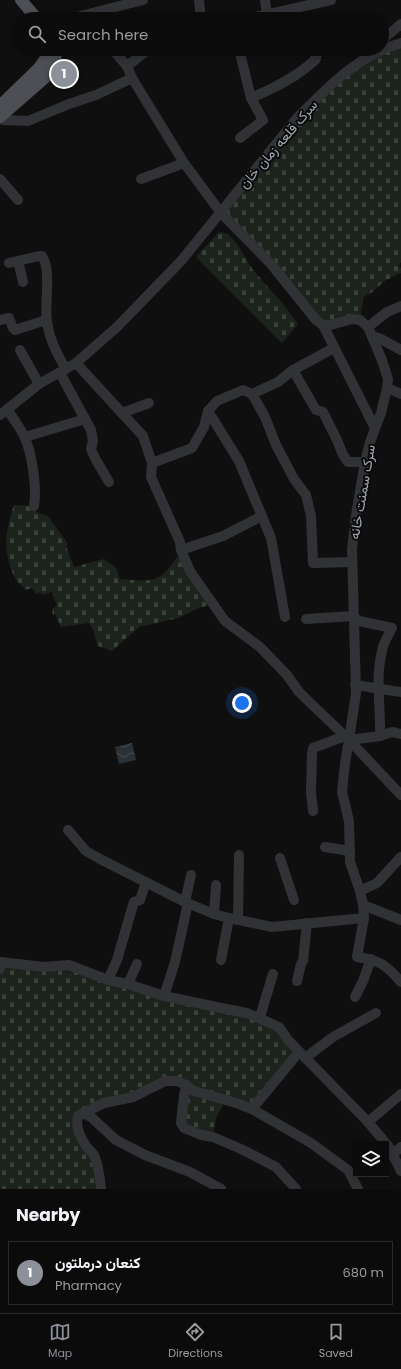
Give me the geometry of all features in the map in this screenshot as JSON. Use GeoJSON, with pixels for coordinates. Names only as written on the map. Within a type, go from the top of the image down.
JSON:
{"type":"FeatureCollection","features":[{"type":"Feature","properties":{"kind":"main road"},"geometry":{"type":"LineString","coordinates":[[13,0],[22,12]]}},
{"type":"Feature","properties":{"kind":"main road"},"geometry":{"type":"LineString","coordinates":[[21,0],[31,12]]}},
{"type":"Feature","properties":{"kind":"main road"},"geometry":{"type":"LineString","coordinates":[[1,113],[48,56]]}},
{"type":"Feature","properties":{"kind":"main road"},"geometry":{"type":"LineString","coordinates":[[1,113],[48,75],[54,66],[56,56]]}},
{"type":"Feature","properties":{"kind":"street"},"geometry":{"type":"LineString","coordinates":[[98,12],[143,0]]}},
{"type":"Feature","properties":{"kind":"street"},"geometry":{"type":"LineString","coordinates":[[199,0],[200,12]]}},
{"type":"Feature","properties":{"kind":"street"},"geometry":{"type":"LineString","coordinates":[[265,0],[267,12]]}},
{"type":"Feature","properties":{"kind":"street"},"geometry":{"type":"LineString","coordinates":[[280,12],[331,0]]}},
{"type":"Feature","properties":{"kind":"street"},"geometry":{"type":"LineString","coordinates":[[389,34],[401,24]]}},
{"type":"Feature","properties":{"kind":"street","name":"سرک قلعه زمان خان"},"geometry":{"type":"LineString","coordinates":[[389,47],[401,44]]}},
{"type":"Feature","properties":{"kind":"street"},"geometry":{"type":"LineString","coordinates":[[118,56],[127,66],[132,78],[184,163],[221,213],[271,264],[316,320],[323,325],[331,326],[356,319],[360,320],[368,327],[387,312],[401,307]]}},
{"type":"Feature","properties":{"kind":"street"},"geometry":{"type":"LineString","coordinates":[[127,66],[140,56]]}},
{"type":"Feature","properties":{"kind":"street"},"geometry":{"type":"LineString","coordinates":[[240,138],[263,120],[251,98],[241,56]]}},
{"type":"Feature","properties":{"kind":"street"},"geometry":{"type":"LineString","coordinates":[[251,98],[271,90],[303,71],[316,59],[315,56]]}},
{"type":"Feature","properties":{"kind":"street","name":"سرک قلعه زمان خان"},"geometry":{"type":"LineString","coordinates":[[4,413],[39,384],[76,363],[117,327],[155,289],[180,261],[298,118],[319,96],[366,56]]}},
{"type":"Feature","properties":{"kind":"street"},"geometry":{"type":"LineString","coordinates":[[1,113],[3,120],[28,120],[96,95],[132,78]]}},
{"type":"Feature","properties":{"kind":"street"},"geometry":{"type":"LineString","coordinates":[[141,179],[184,163]]}},
{"type":"Feature","properties":{"kind":"street"},"geometry":{"type":"LineString","coordinates":[[0,179],[18,200]]}},
{"type":"Feature","properties":{"kind":"street"},"geometry":{"type":"LineString","coordinates":[[23,282],[14,262],[42,256],[44,259],[47,276],[46,320],[51,342],[91,430],[93,441],[91,449],[109,482]]}},
{"type":"Feature","properties":{"kind":"street"},"geometry":{"type":"LineString","coordinates":[[0,320],[9,318],[12,328],[15,330],[46,320]]}},
{"type":"Feature","properties":{"kind":"street"},"geometry":{"type":"LineString","coordinates":[[323,325],[375,428]]}},
{"type":"Feature","properties":{"kind":"street","name":"سرک سمنت خانه"},"geometry":{"type":"LineString","coordinates":[[368,327],[382,360],[388,379],[381,413],[370,442],[365,462],[352,549],[356,693],[347,738],[342,792],[349,821],[350,862],[360,890],[363,904],[364,918],[357,957],[371,959]]}},
{"type":"Feature","properties":{"kind":"street"},"geometry":{"type":"LineString","coordinates":[[372,336],[379,338],[401,350]]}},
{"type":"Feature","properties":{"kind":"street"},"geometry":{"type":"LineString","coordinates":[[252,394],[278,382],[293,370],[334,348]]}},
{"type":"Feature","properties":{"kind":"street"},"geometry":{"type":"LineString","coordinates":[[20,350],[39,384]]}},
{"type":"Feature","properties":{"kind":"street"},"geometry":{"type":"LineString","coordinates":[[76,363],[143,436],[152,463],[151,477],[180,542],[181,550],[190,571],[225,622],[260,647],[287,675],[299,692],[347,738],[401,795]]}},
{"type":"Feature","properties":{"kind":"street"},"geometry":{"type":"LineString","coordinates":[[293,370],[316,410],[323,412],[343,455],[348,462],[365,462]]}},
{"type":"Feature","properties":{"kind":"street"},"geometry":{"type":"LineString","coordinates":[[387,388],[401,394]]}},
{"type":"Feature","properties":{"kind":"street"},"geometry":{"type":"LineString","coordinates":[[152,463],[192,448],[204,427],[208,411],[217,401],[243,390],[252,394],[265,417],[283,459],[294,479],[306,495],[310,516],[313,563],[352,562]]}},
{"type":"Feature","properties":{"kind":"street"},"geometry":{"type":"LineString","coordinates":[[122,413],[149,403]]}},
{"type":"Feature","properties":{"kind":"street"},"geometry":{"type":"LineString","coordinates":[[208,411],[239,461],[271,538],[285,617]]}},
{"type":"Feature","properties":{"kind":"street"},"geometry":{"type":"LineString","coordinates":[[4,413],[25,437],[29,450],[36,495],[34,506]]}},
{"type":"Feature","properties":{"kind":"street"},"geometry":{"type":"LineString","coordinates":[[25,437],[85,419]]}},
{"type":"Feature","properties":{"kind":"street"},"geometry":{"type":"LineString","coordinates":[[181,550],[223,536],[262,516]]}},
{"type":"Feature","properties":{"kind":"street"},"geometry":{"type":"LineString","coordinates":[[306,619],[353,616],[360,620],[392,628],[382,650],[378,676],[380,736]]}},
{"type":"Feature","properties":{"kind":"street"},"geometry":{"type":"LineString","coordinates":[[355,685],[401,692]]}},
{"type":"Feature","properties":{"kind":"street"},"geometry":{"type":"LineString","coordinates":[[313,811],[313,748],[347,738],[380,736],[392,732],[401,734]]}},
{"type":"Feature","properties":{"kind":"street"},"geometry":{"type":"LineString","coordinates":[[68,830],[86,851],[186,902],[214,914],[272,927],[364,918]]}},
{"type":"Feature","properties":{"kind":"street"},"geometry":{"type":"LineString","coordinates":[[325,847],[350,851]]}},
{"type":"Feature","properties":{"kind":"street"},"geometry":{"type":"LineString","coordinates":[[221,960],[233,919],[239,855]]}},
{"type":"Feature","properties":{"kind":"street"},"geometry":{"type":"LineString","coordinates":[[360,890],[377,883],[401,857]]}},
{"type":"Feature","properties":{"kind":"street"},"geometry":{"type":"LineString","coordinates":[[280,858],[294,900]]}},
{"type":"Feature","properties":{"kind":"street"},"geometry":{"type":"LineString","coordinates":[[164,996],[175,962],[191,875]]}},
{"type":"Feature","properties":{"kind":"street"},"geometry":{"type":"LineString","coordinates":[[108,980],[117,960],[133,904],[134,902],[139,902],[146,882]]}},
{"type":"Feature","properties":{"kind":"street"},"geometry":{"type":"LineString","coordinates":[[214,914],[216,885]]}},
{"type":"Feature","properties":{"kind":"street"},"geometry":{"type":"LineString","coordinates":[[363,904],[401,920]]}},
{"type":"Feature","properties":{"kind":"street"},"geometry":{"type":"LineString","coordinates":[[297,982],[303,961],[307,923]]}},
{"type":"Feature","properties":{"kind":"street"},"geometry":{"type":"LineString","coordinates":[[355,997],[371,959],[389,968],[401,982]]}},
{"type":"Feature","properties":{"kind":"street"},"geometry":{"type":"LineString","coordinates":[[0,969],[1,962],[44,966],[69,965],[108,980],[128,984],[164,996],[260,1017],[279,1027],[288,1040],[302,1055],[368,1122],[382,1141]]}},
{"type":"Feature","properties":{"kind":"street"},"geometry":{"type":"LineString","coordinates":[[128,984],[137,964]]}},
{"type":"Feature","properties":{"kind":"street"},"geometry":{"type":"LineString","coordinates":[[260,1017],[273,974]]}},
{"type":"Feature","properties":{"kind":"street"},"geometry":{"type":"LineString","coordinates":[[252,1109],[302,1055],[376,1014]]}},
{"type":"Feature","properties":{"kind":"street"},"geometry":{"type":"LineString","coordinates":[[101,1189],[98,1170],[93,1154],[85,1144],[78,1131],[78,1116],[104,1103],[133,1097],[165,1081],[171,1080],[186,1085],[194,1091],[252,1109],[311,1143],[352,1168],[358,1189]]}},
{"type":"Feature","properties":{"kind":"street"},"geometry":{"type":"LineString","coordinates":[[186,1085],[181,1123],[184,1128],[242,1149],[276,1167],[296,1189]]}},
{"type":"Feature","properties":{"kind":"street"},"geometry":{"type":"LineString","coordinates":[[368,1122],[401,1094]]}},
{"type":"Feature","properties":{"kind":"street"},"geometry":{"type":"LineString","coordinates":[[83,1113],[91,1117],[116,1140],[145,1155],[190,1172],[221,1189]]}},
{"type":"Feature","properties":{"kind":"street"},"geometry":{"type":"LineString","coordinates":[[401,1146],[389,1150],[401,1171]]}},
{"type":"Feature","properties":{"kind":"green space"},"geometry":{"type":"Polygon","coordinates":[[[401,43],[401,262],[398,266],[401,268],[401,273],[386,280],[371,293],[363,297],[360,320],[323,325],[221,213],[275,145],[354,65],[373,56],[389,56],[389,49],[401,43]]]}},
{"type":"Feature","properties":{"kind":"green space"},"geometry":{"type":"Polygon","coordinates":[[[219,232],[228,234],[237,244],[253,270],[284,305],[298,324],[282,343],[196,257],[219,232]]]}},
{"type":"Feature","properties":{"kind":"green space"},"geometry":{"type":"Polygon","coordinates":[[[14,505],[33,506],[36,509],[36,512],[48,516],[68,544],[66,546],[74,567],[104,559],[116,568],[120,579],[146,580],[159,577],[165,573],[177,557],[184,557],[213,604],[199,608],[178,618],[139,627],[112,651],[98,646],[89,623],[61,627],[55,614],[53,615],[52,609],[57,606],[52,592],[42,595],[40,592],[36,594],[32,588],[25,590],[16,580],[8,559],[6,542],[14,505]]]}},
{"type":"Feature","properties":{"kind":"green space"},"geometry":{"type":"Polygon","coordinates":[[[1,962],[63,965],[221,1008],[279,1027],[299,1052],[252,1109],[225,1100],[216,1119],[213,1137],[184,1128],[186,1085],[177,1081],[104,1103],[77,1120],[93,1154],[101,1189],[0,1189],[1,962]]]}},
{"type":"Feature","properties":{"kind":"water"},"geometry":{"type":"Polygon","coordinates":[[[132,743],[136,760],[119,764],[115,747],[132,743]]]}},
{"type":"Feature","properties":{"kind":"place","name":"کنعان درملتون"},"geometry":{"type":"Point","coordinates":[64,74]}}]}
